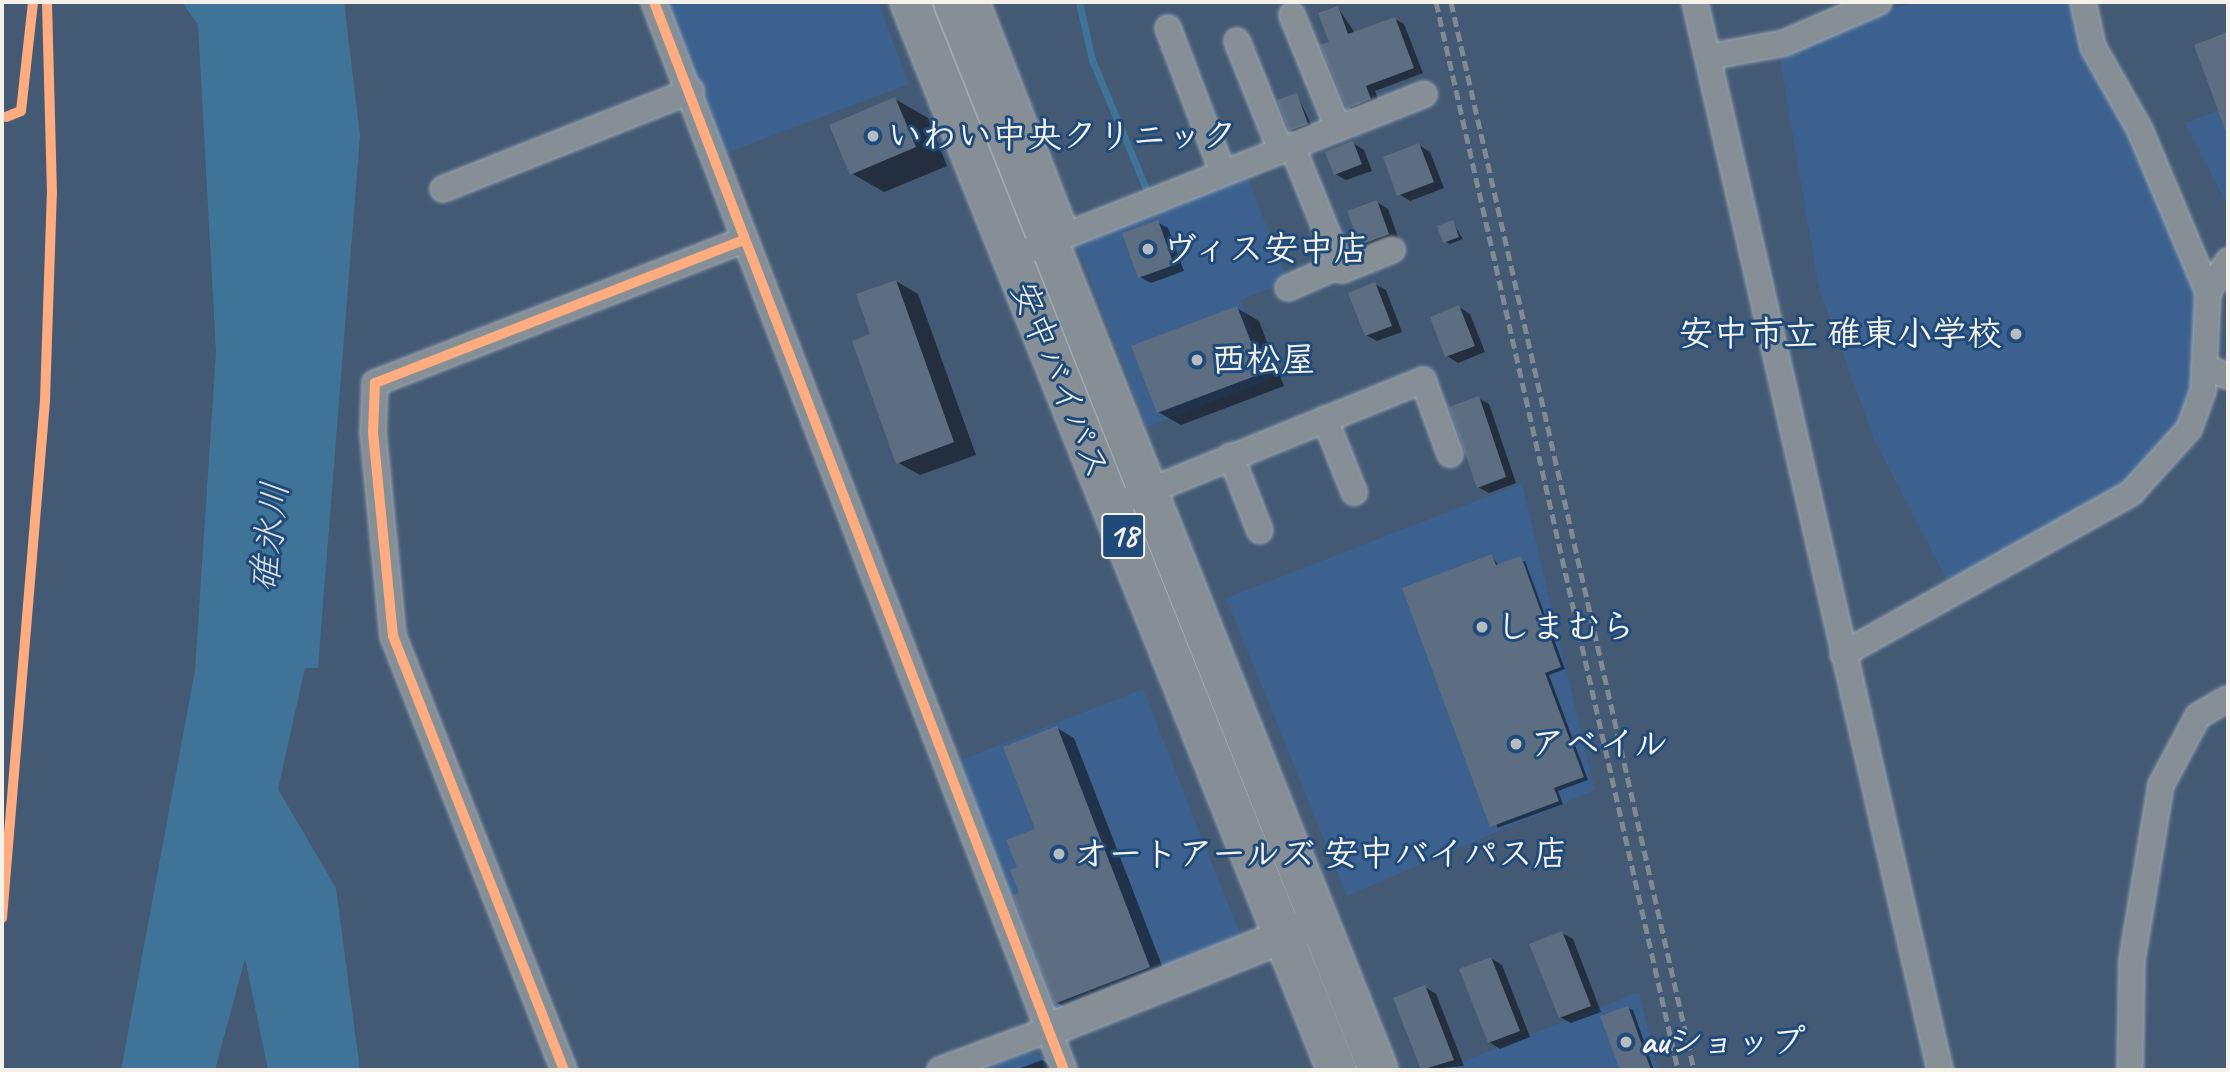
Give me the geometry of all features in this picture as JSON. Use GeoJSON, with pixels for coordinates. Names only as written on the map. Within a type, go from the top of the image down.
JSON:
{"type":"FeatureCollection","features":[{"type":"Feature","properties":{"kind":"highway","name":"安中バイパス"},"geometry":{"type":"LineString","coordinates":[[910,2],[1111,507],[1301,929],[1378,1070]]}},
{"type":"Feature","properties":{"kind":"highway","name":"安中バイパス"},"geometry":{"type":"LineString","coordinates":[[953,2],[1057,239],[1301,929],[1338,1070]]}},
{"type":"Feature","properties":{"kind":"street"},"geometry":{"type":"LineString","coordinates":[[654,2],[691,91],[743,240],[1063,1070]]}},
{"type":"Feature","properties":{"kind":"street"},"geometry":{"type":"LineString","coordinates":[[977,2],[1057,239]]}},
{"type":"Feature","properties":{"kind":"street"},"geometry":{"type":"LineString","coordinates":[[1695,2],[1940,1070]]}},
{"type":"Feature","properties":{"kind":"street"},"geometry":{"type":"LineString","coordinates":[[1843,654],[2131,493],[2189,429],[2204,367],[2208,292],[2140,130],[2093,47],[2083,2]]}},
{"type":"Feature","properties":{"kind":"street"},"geometry":{"type":"LineString","coordinates":[[1708,57],[1784,43],[1864,5]]}},
{"type":"Feature","properties":{"kind":"street"},"geometry":{"type":"LineString","coordinates":[[1292,15],[1338,128]]}},
{"type":"Feature","properties":{"kind":"street"},"geometry":{"type":"LineString","coordinates":[[1168,27],[1223,173]]}},
{"type":"Feature","properties":{"kind":"street"},"geometry":{"type":"LineString","coordinates":[[1237,41],[1340,265]]}},
{"type":"Feature","properties":{"kind":"street"},"geometry":{"type":"LineString","coordinates":[[443,189],[691,91]]}},
{"type":"Feature","properties":{"kind":"street"},"geometry":{"type":"LineString","coordinates":[[1011,257],[1424,94]]}},
{"type":"Feature","properties":{"kind":"street"},"geometry":{"type":"LineString","coordinates":[[564,1070],[393,636],[374,446],[375,383],[743,240]]}},
{"type":"Feature","properties":{"kind":"street"},"geometry":{"type":"LineString","coordinates":[[1288,288],[1340,265],[1392,250]]}},
{"type":"Feature","properties":{"kind":"street"},"geometry":{"type":"LineString","coordinates":[[2208,292],[2228,261]]}},
{"type":"Feature","properties":{"kind":"street"},"geometry":{"type":"LineString","coordinates":[[2204,367],[2228,376]]}},
{"type":"Feature","properties":{"kind":"street"},"geometry":{"type":"LineString","coordinates":[[1111,507],[1423,380],[1450,454]]}},
{"type":"Feature","properties":{"kind":"street"},"geometry":{"type":"LineString","coordinates":[[1325,419],[1354,492]]}},
{"type":"Feature","properties":{"kind":"street"},"geometry":{"type":"LineString","coordinates":[[1231,456],[1260,531]]}},
{"type":"Feature","properties":{"kind":"street"},"geometry":{"type":"LineString","coordinates":[[2130,1070],[2132,960],[2161,785],[2198,716],[2228,699]]}},
{"type":"Feature","properties":{"kind":"street"},"geometry":{"type":"LineString","coordinates":[[940,1070],[1301,929]]}},
{"type":"Feature","properties":{"kind":"shaded area"},"geometry":{"type":"Polygon","coordinates":[[[662,2],[878,2],[909,84],[726,153],[662,2]]]}},
{"type":"Feature","properties":{"kind":"shaded area","name":"安中市立 碓東小学校"},"geometry":{"type":"Polygon","coordinates":[[[1919,2],[2074,2],[2198,287],[2196,381],[2183,423],[2125,488],[1952,590],[1874,439],[1818,285],[1780,58],[1878,12],[1919,2]]]}},
{"type":"Feature","properties":{"kind":"shaded area"},"geometry":{"type":"Polygon","coordinates":[[[2228,107],[2228,206],[2185,123],[2228,107]]]}},
{"type":"Feature","properties":{"kind":"shaded area"},"geometry":{"type":"Polygon","coordinates":[[[1247,176],[1288,281],[1240,300],[1271,379],[1147,427],[1076,242],[1247,176]]]}},
{"type":"Feature","properties":{"kind":"shaded area"},"geometry":{"type":"Polygon","coordinates":[[[1522,483],[1595,790],[1347,896],[1226,598],[1522,483]]]}},
{"type":"Feature","properties":{"kind":"shaded area"},"geometry":{"type":"Polygon","coordinates":[[[1143,689],[1242,939],[1057,1012],[1049,1008],[953,763],[1143,689]]]}},
{"type":"Feature","properties":{"kind":"shaded area"},"geometry":{"type":"Polygon","coordinates":[[[1639,992],[1658,1070],[1441,1070],[1639,992]]]}},
{"type":"Feature","properties":{"kind":"shaded area"},"geometry":{"type":"Polygon","coordinates":[[[1026,1052],[1049,1057],[1054,1070],[979,1070],[1026,1052]]]}},
{"type":"Feature","properties":{"kind":"water","name":"碓氷川"},"geometry":{"type":"Polygon","coordinates":[[[182,2],[344,2],[360,136],[318,668],[305,668],[278,789],[336,888],[360,1070],[268,1070],[245,959],[215,1070],[121,1070],[195,670],[216,352],[198,25],[182,2]]]}},
{"type":"Feature","properties":{"kind":"building"},"geometry":{"type":"Polygon","coordinates":[[[1338,6],[1348,34],[1395,17],[1414,68],[1366,86],[1371,99],[1347,109],[1320,45],[1329,42],[1318,13],[1338,6]]]}},
{"type":"Feature","properties":{"kind":"building"},"geometry":{"type":"Polygon","coordinates":[[[2228,32],[2228,132],[2226,132],[2194,45],[2228,32]]]}},
{"type":"Feature","properties":{"kind":"building"},"geometry":{"type":"Polygon","coordinates":[[[1297,93],[1308,124],[1289,131],[1277,100],[1297,93]]]}},
{"type":"Feature","properties":{"kind":"building","name":"いわい中央クリニック"},"geometry":{"type":"Polygon","coordinates":[[[895,97],[916,147],[850,175],[829,125],[895,97]]]}},
{"type":"Feature","properties":{"kind":"building"},"geometry":{"type":"Polygon","coordinates":[[[1353,141],[1362,164],[1334,175],[1325,152],[1353,141]]]}},
{"type":"Feature","properties":{"kind":"building"},"geometry":{"type":"Polygon","coordinates":[[[1419,143],[1434,182],[1397,196],[1383,157],[1419,143]]]}},
{"type":"Feature","properties":{"kind":"building"},"geometry":{"type":"Polygon","coordinates":[[[1377,200],[1389,234],[1360,245],[1347,211],[1377,200]]]}},
{"type":"Feature","properties":{"kind":"building","name":"ヴィス安中店"},"geometry":{"type":"Polygon","coordinates":[[[1158,220],[1174,265],[1138,278],[1122,233],[1158,220]]]}},
{"type":"Feature","properties":{"kind":"building"},"geometry":{"type":"Polygon","coordinates":[[[1453,220],[1459,237],[1443,243],[1437,226],[1453,220]]]}},
{"type":"Feature","properties":{"kind":"building"},"geometry":{"type":"Polygon","coordinates":[[[896,280],[954,442],[896,464],[852,341],[870,334],[856,294],[896,280]]]}},
{"type":"Feature","properties":{"kind":"building"},"geometry":{"type":"Polygon","coordinates":[[[1375,282],[1392,326],[1365,336],[1348,293],[1375,282]]]}},
{"type":"Feature","properties":{"kind":"building"},"geometry":{"type":"Polygon","coordinates":[[[1459,305],[1475,346],[1445,357],[1430,317],[1459,305]]]}},
{"type":"Feature","properties":{"kind":"building","name":"西松屋"},"geometry":{"type":"Polygon","coordinates":[[[1237,306],[1263,373],[1157,413],[1131,346],[1237,306]]]}},
{"type":"Feature","properties":{"kind":"building"},"geometry":{"type":"Polygon","coordinates":[[[1479,396],[1506,477],[1477,488],[1449,407],[1479,396]]]}},
{"type":"Feature","properties":{"kind":"building"},"geometry":{"type":"Polygon","coordinates":[[[1492,554],[1496,565],[1521,556],[1561,667],[1545,673],[1584,777],[1554,788],[1559,801],[1490,827],[1402,588],[1492,554]]]}},
{"type":"Feature","properties":{"kind":"building","name":"オートアールズ 安中バイパス店"},"geometry":{"type":"Polygon","coordinates":[[[1057,726],[1150,967],[1054,1004],[1013,895],[1019,893],[1010,870],[1017,867],[1006,840],[1035,829],[1003,747],[1057,726]]]}},
{"type":"Feature","properties":{"kind":"building"},"geometry":{"type":"Polygon","coordinates":[[[1562,931],[1591,1006],[1559,1018],[1529,944],[1562,931]]]}},
{"type":"Feature","properties":{"kind":"building"},"geometry":{"type":"Polygon","coordinates":[[[1491,957],[1520,1031],[1488,1043],[1459,969],[1491,957]]]}},
{"type":"Feature","properties":{"kind":"building"},"geometry":{"type":"Polygon","coordinates":[[[1425,985],[1454,1060],[1421,1070],[1393,998],[1425,985]]]}},
{"type":"Feature","properties":{"kind":"building","name":"auショップ"},"geometry":{"type":"Polygon","coordinates":[[[1628,1006],[1651,1070],[1620,1070],[1600,1016],[1628,1006]]]}},
{"type":"Feature","properties":{"kind":"waterway"},"geometry":{"type":"LineString","coordinates":[[1079,2],[1092,60],[1147,191]]}},
{"type":"Feature","properties":{"kind":"railway"},"geometry":{"type":"LineString","coordinates":[[1436,2],[1678,1070]]}},
{"type":"Feature","properties":{"kind":"railway"},"geometry":{"type":"LineString","coordinates":[[1451,2],[1694,1070]]}},
{"type":"Feature","properties":{"kind":"cycle path"},"geometry":{"type":"LineString","coordinates":[[6,117],[21,111],[33,2]]}},
{"type":"Feature","properties":{"kind":"cycle path"},"geometry":{"type":"LineString","coordinates":[[2,918],[45,400],[52,194],[47,2]]}},
{"type":"Feature","properties":{"kind":"cycle path"},"geometry":{"type":"LineString","coordinates":[[654,2],[1064,1070]]}},
{"type":"Feature","properties":{"kind":"cycle path"},"geometry":{"type":"LineString","coordinates":[[564,1070],[393,636],[373,433],[375,383],[743,240]]}},
{"type":"Feature","properties":{"kind":"place","name":"いわい中央クリニック"},"geometry":{"type":"Point","coordinates":[873,136]}},
{"type":"Feature","properties":{"kind":"place","name":"ヴィス安中店"},"geometry":{"type":"Point","coordinates":[1148,249]}},
{"type":"Feature","properties":{"kind":"place","name":"安中市立 碓東小学校"},"geometry":{"type":"Point","coordinates":[2016,334]}},
{"type":"Feature","properties":{"kind":"place","name":"西松屋"},"geometry":{"type":"Point","coordinates":[1197,360]}},
{"type":"Feature","properties":{"kind":"place","name":"しまむら"},"geometry":{"type":"Point","coordinates":[1482,627]}},
{"type":"Feature","properties":{"kind":"place","name":"アベイル"},"geometry":{"type":"Point","coordinates":[1516,744]}},
{"type":"Feature","properties":{"kind":"place","name":"オートアールズ 安中バイパス店"},"geometry":{"type":"Point","coordinates":[1059,854]}},
{"type":"Feature","properties":{"kind":"place","name":"auショップ"},"geometry":{"type":"Point","coordinates":[1626,1042]}}]}
